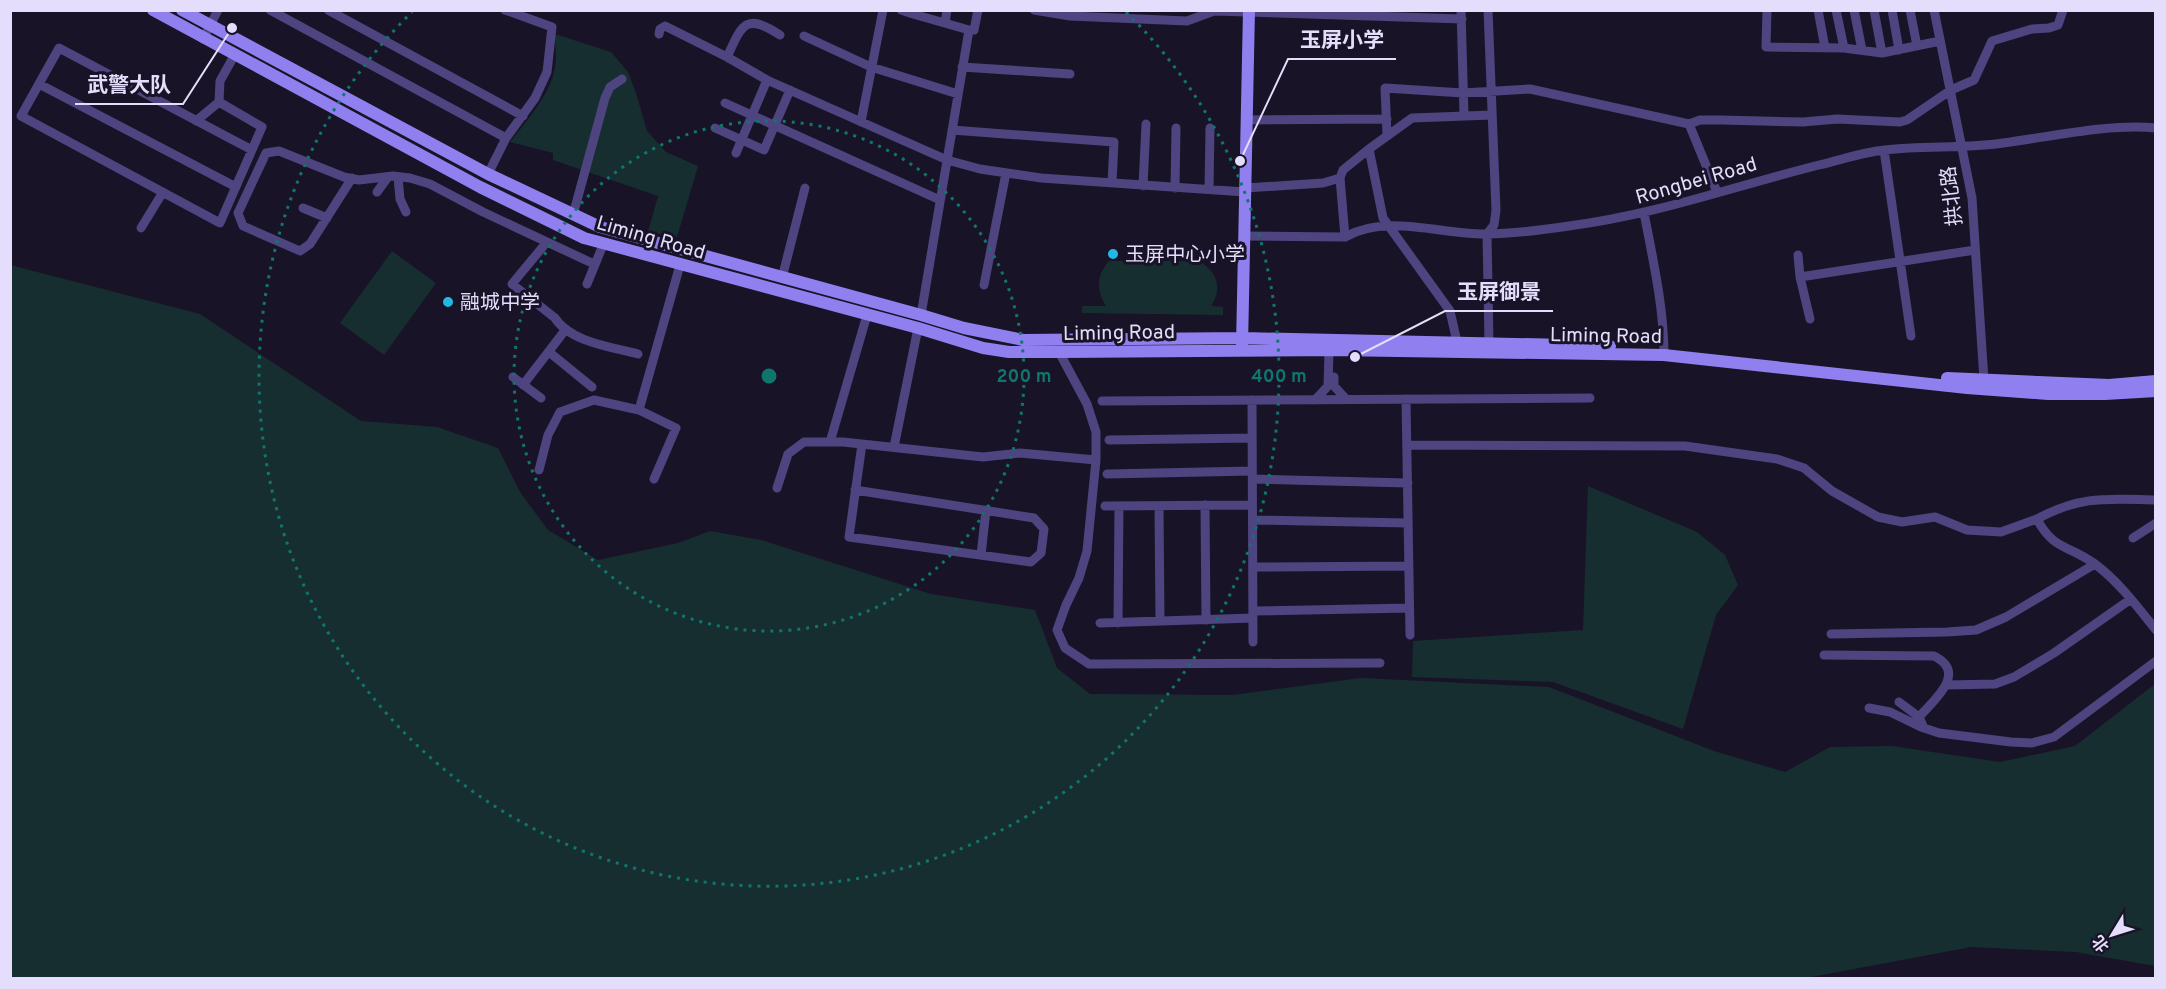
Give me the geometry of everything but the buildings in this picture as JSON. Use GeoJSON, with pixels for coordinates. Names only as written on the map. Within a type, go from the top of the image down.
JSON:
{"type":"FeatureCollection","features":[{"type":"Feature","properties":{"kind":"street","name":"Liming Road"},"geometry":{"type":"LineString","coordinates":[[153,10],[234,56],[480,187],[584,238],[603,245],[918,328],[983,348],[1009,352],[1059,352],[1242,344],[1332,350],[1664,352],[1966,388],[2048,394],[2156,391]]}},
{"type":"Feature","properties":{"kind":"street","name":"Liming Road"},"geometry":{"type":"LineString","coordinates":[[182,10],[488,174],[600,226],[964,328],[1023,340],[1242,344],[1489,343],[1664,352],[1953,379],[2109,384],[2156,381]]}},
{"type":"Feature","properties":{"kind":"street"},"geometry":{"type":"LineString","coordinates":[[203,39],[218,10]]}},
{"type":"Feature","properties":{"kind":"street"},"geometry":{"type":"LineString","coordinates":[[270,10],[506,138]]}},
{"type":"Feature","properties":{"kind":"street"},"geometry":{"type":"LineString","coordinates":[[328,10],[523,116]]}},
{"type":"Feature","properties":{"kind":"street"},"geometry":{"type":"LineString","coordinates":[[488,174],[506,138],[535,98],[548,72],[552,27],[505,10]]}},
{"type":"Feature","properties":{"kind":"street"},"geometry":{"type":"LineString","coordinates":[[861,122],[883,10]]}},
{"type":"Feature","properties":{"kind":"street"},"geometry":{"type":"LineString","coordinates":[[901,10],[969,30],[974,30],[978,10]]}},
{"type":"Feature","properties":{"kind":"street"},"geometry":{"type":"LineString","coordinates":[[945,23],[947,10]]}},
{"type":"Feature","properties":{"kind":"street"},"geometry":{"type":"LineString","coordinates":[[1488,10],[1496,210],[1494,225],[1487,234],[1489,343]]}},
{"type":"Feature","properties":{"kind":"street"},"geometry":{"type":"LineString","coordinates":[[1767,10],[1766,46],[1844,48],[1882,52],[1940,41]]}},
{"type":"Feature","properties":{"kind":"street"},"geometry":{"type":"LineString","coordinates":[[1818,10],[1825,48]]}},
{"type":"Feature","properties":{"kind":"street"},"geometry":{"type":"LineString","coordinates":[[1836,10],[1844,48]]}},
{"type":"Feature","properties":{"kind":"street"},"geometry":{"type":"LineString","coordinates":[[1854,10],[1862,50]]}},
{"type":"Feature","properties":{"kind":"street"},"geometry":{"type":"LineString","coordinates":[[1874,10],[1882,52]]}},
{"type":"Feature","properties":{"kind":"street"},"geometry":{"type":"LineString","coordinates":[[1892,10],[1899,50]]}},
{"type":"Feature","properties":{"kind":"street"},"geometry":{"type":"LineString","coordinates":[[1910,10],[1917,46]]}},
{"type":"Feature","properties":{"kind":"street","name":"拱北路"},"geometry":{"type":"LineString","coordinates":[[1934,10],[1972,198],[1984,380]]}},
{"type":"Feature","properties":{"kind":"street"},"geometry":{"type":"LineString","coordinates":[[1388,135],[1385,88],[1463,93],[1530,89],[1689,124],[1700,120],[1803,122],[1837,119],[1900,122],[1907,120],[1951,90],[1974,80],[1992,41],[2032,29],[2058,25],[2063,10]]}},
{"type":"Feature","properties":{"kind":"street"},"geometry":{"type":"LineString","coordinates":[[1041,11],[1187,21],[1214,11],[1461,15],[1464,115]]}},
{"type":"Feature","properties":{"kind":"street"},"geometry":{"type":"LineString","coordinates":[[1242,344],[1249,12]]}},
{"type":"Feature","properties":{"kind":"street"},"geometry":{"type":"LineString","coordinates":[[727,57],[740,32],[748,24],[757,22],[780,35]]}},
{"type":"Feature","properties":{"kind":"street"},"geometry":{"type":"LineString","coordinates":[[659,34],[660,29],[666,26],[767,80],[947,160],[1006,173],[1143,186],[1245,190],[1323,183],[1340,178]]}},
{"type":"Feature","properties":{"kind":"street"},"geometry":{"type":"LineString","coordinates":[[921,315],[969,30]]}},
{"type":"Feature","properties":{"kind":"street"},"geometry":{"type":"LineString","coordinates":[[804,36],[871,67],[958,94]]}},
{"type":"Feature","properties":{"kind":"street"},"geometry":{"type":"LineString","coordinates":[[219,102],[262,127],[236,187],[220,223],[21,116],[59,48],[252,150]]}},
{"type":"Feature","properties":{"kind":"street"},"geometry":{"type":"LineString","coordinates":[[196,121],[219,102],[220,81],[234,56]]}},
{"type":"Feature","properties":{"kind":"street"},"geometry":{"type":"LineString","coordinates":[[963,67],[1070,74]]}},
{"type":"Feature","properties":{"kind":"street"},"geometry":{"type":"LineString","coordinates":[[573,215],[605,98],[610,87],[622,79]]}},
{"type":"Feature","properties":{"kind":"street"},"geometry":{"type":"LineString","coordinates":[[736,153],[767,80]]}},
{"type":"Feature","properties":{"kind":"street"},"geometry":{"type":"LineString","coordinates":[[39,84],[236,187]]}},
{"type":"Feature","properties":{"kind":"street"},"geometry":{"type":"LineString","coordinates":[[715,128],[764,150],[790,90]]}},
{"type":"Feature","properties":{"kind":"street"},"geometry":{"type":"LineString","coordinates":[[724,103],[940,200]]}},
{"type":"Feature","properties":{"kind":"street"},"geometry":{"type":"LineString","coordinates":[[1345,237],[1340,178],[1343,170],[1412,118],[1492,115]]}},
{"type":"Feature","properties":{"kind":"street"},"geometry":{"type":"LineString","coordinates":[[1246,120],[1387,119]]}},
{"type":"Feature","properties":{"kind":"street"},"geometry":{"type":"LineString","coordinates":[[1143,186],[1146,124]]}},
{"type":"Feature","properties":{"kind":"street"},"geometry":{"type":"LineString","coordinates":[[1689,124],[1717,192]]}},
{"type":"Feature","properties":{"kind":"street","name":"Rongbei Road"},"geometry":{"type":"LineString","coordinates":[[1244,236],[1345,237],[1359,230],[1389,227],[1487,234],[1568,226],[1644,213],[1884,150],[1988,145],[2109,129],[2139,126],[2156,128]]}},
{"type":"Feature","properties":{"kind":"street"},"geometry":{"type":"LineString","coordinates":[[1175,188],[1176,128]]}},
{"type":"Feature","properties":{"kind":"street"},"geometry":{"type":"LineString","coordinates":[[1209,189],[1210,128]]}},
{"type":"Feature","properties":{"kind":"street"},"geometry":{"type":"LineString","coordinates":[[951,130],[1113,142],[1112,183]]}},
{"type":"Feature","properties":{"kind":"street"},"geometry":{"type":"LineString","coordinates":[[1370,149],[1383,218],[1450,311],[1457,342]]}},
{"type":"Feature","properties":{"kind":"street"},"geometry":{"type":"LineString","coordinates":[[1884,150],[1911,336]]}},
{"type":"Feature","properties":{"kind":"street"},"geometry":{"type":"LineString","coordinates":[[352,178],[310,244],[300,251],[243,226],[238,213],[266,153],[279,151],[344,177],[398,177],[430,184],[546,243],[594,264]]}},
{"type":"Feature","properties":{"kind":"street"},"geometry":{"type":"LineString","coordinates":[[984,285],[1006,173]]}},
{"type":"Feature","properties":{"kind":"street"},"geometry":{"type":"LineString","coordinates":[[377,192],[388,177]]}},
{"type":"Feature","properties":{"kind":"street"},"geometry":{"type":"LineString","coordinates":[[398,177],[400,199],[406,212]]}},
{"type":"Feature","properties":{"kind":"street"},"geometry":{"type":"LineString","coordinates":[[782,278],[805,188]]}},
{"type":"Feature","properties":{"kind":"street"},"geometry":{"type":"LineString","coordinates":[[141,228],[163,192]]}},
{"type":"Feature","properties":{"kind":"street"},"geometry":{"type":"LineString","coordinates":[[303,208],[327,218]]}},
{"type":"Feature","properties":{"kind":"street"},"geometry":{"type":"LineString","coordinates":[[1644,213],[1657,285],[1664,352]]}},
{"type":"Feature","properties":{"kind":"street"},"geometry":{"type":"LineString","coordinates":[[546,243],[512,284],[566,329],[588,340],[638,354]]}},
{"type":"Feature","properties":{"kind":"street"},"geometry":{"type":"LineString","coordinates":[[587,284],[603,245]]}},
{"type":"Feature","properties":{"kind":"street"},"geometry":{"type":"LineString","coordinates":[[1800,277],[1975,250]]}},
{"type":"Feature","properties":{"kind":"street"},"geometry":{"type":"LineString","coordinates":[[1798,255],[1800,277],[1810,319]]}},
{"type":"Feature","properties":{"kind":"street"},"geometry":{"type":"LineString","coordinates":[[639,410],[680,265]]}},
{"type":"Feature","properties":{"kind":"street"},"geometry":{"type":"LineString","coordinates":[[830,442],[867,315]]}},
{"type":"Feature","properties":{"kind":"street"},"geometry":{"type":"LineString","coordinates":[[894,447],[918,328]]}},
{"type":"Feature","properties":{"kind":"street"},"geometry":{"type":"LineString","coordinates":[[523,385],[566,329]]}},
{"type":"Feature","properties":{"kind":"street"},"geometry":{"type":"LineString","coordinates":[[1332,350],[1334,386],[1346,399]]}},
{"type":"Feature","properties":{"kind":"street"},"geometry":{"type":"LineString","coordinates":[[1315,400],[1328,386],[1332,350]]}},
{"type":"Feature","properties":{"kind":"street"},"geometry":{"type":"LineString","coordinates":[[549,352],[592,387]]}},
{"type":"Feature","properties":{"kind":"street"},"geometry":{"type":"LineString","coordinates":[[1059,352],[1087,404],[1096,432],[1096,460],[1087,551],[1057,630],[1065,648],[1089,664],[1380,663]]}},
{"type":"Feature","properties":{"kind":"street"},"geometry":{"type":"LineString","coordinates":[[513,377],[541,398]]}},
{"type":"Feature","properties":{"kind":"street"},"geometry":{"type":"LineString","coordinates":[[1102,401],[1590,398]]}},
{"type":"Feature","properties":{"kind":"street"},"geometry":{"type":"LineString","coordinates":[[1406,399],[1410,635]]}},
{"type":"Feature","properties":{"kind":"street"},"geometry":{"type":"LineString","coordinates":[[539,470],[548,435],[560,412],[594,400],[639,410],[676,428],[654,479]]}},
{"type":"Feature","properties":{"kind":"street"},"geometry":{"type":"LineString","coordinates":[[1252,400],[1253,642]]}},
{"type":"Feature","properties":{"kind":"street"},"geometry":{"type":"LineString","coordinates":[[1109,440],[1252,438]]}},
{"type":"Feature","properties":{"kind":"street"},"geometry":{"type":"LineString","coordinates":[[777,488],[788,454],[804,442],[862,444],[983,457],[1020,453],[1096,460]]}},
{"type":"Feature","properties":{"kind":"street"},"geometry":{"type":"LineString","coordinates":[[855,490],[1034,518],[1044,528],[1041,553],[1031,562],[849,537],[855,490],[862,444]]}},
{"type":"Feature","properties":{"kind":"street"},"geometry":{"type":"LineString","coordinates":[[1407,445],[1685,446],[1777,459],[1804,468],[1832,491],[1878,516],[1902,522],[1935,517],[1968,530],[2001,532],[2037,519],[2070,503],[2086,500],[2156,500]]}},
{"type":"Feature","properties":{"kind":"street"},"geometry":{"type":"LineString","coordinates":[[1107,474],[1252,475],[1408,483]]}},
{"type":"Feature","properties":{"kind":"street"},"geometry":{"type":"LineString","coordinates":[[1204,505],[1206,620]]}},
{"type":"Feature","properties":{"kind":"street"},"geometry":{"type":"LineString","coordinates":[[1105,506],[1252,505]]}},
{"type":"Feature","properties":{"kind":"street"},"geometry":{"type":"LineString","coordinates":[[1118,622],[1119,506]]}},
{"type":"Feature","properties":{"kind":"street"},"geometry":{"type":"LineString","coordinates":[[1160,506],[1160,621]]}},
{"type":"Feature","properties":{"kind":"street"},"geometry":{"type":"LineString","coordinates":[[981,555],[986,510]]}},
{"type":"Feature","properties":{"kind":"street"},"geometry":{"type":"LineString","coordinates":[[2037,519],[2045,534],[2055,543],[2079,553],[2095,564],[2132,599],[2156,630]]}},
{"type":"Feature","properties":{"kind":"street"},"geometry":{"type":"LineString","coordinates":[[1252,520],[1408,523]]}},
{"type":"Feature","properties":{"kind":"street"},"geometry":{"type":"LineString","coordinates":[[2133,538],[2156,523]]}},
{"type":"Feature","properties":{"kind":"street"},"geometry":{"type":"LineString","coordinates":[[1831,634],[1976,630],[2006,617],[2095,564]]}},
{"type":"Feature","properties":{"kind":"street"},"geometry":{"type":"LineString","coordinates":[[1252,567],[1409,566]]}},
{"type":"Feature","properties":{"kind":"street"},"geometry":{"type":"LineString","coordinates":[[1946,685],[1995,684],[2014,677],[2054,653],[2132,599]]}},
{"type":"Feature","properties":{"kind":"street"},"geometry":{"type":"LineString","coordinates":[[1100,623],[1206,620],[1253,615],[1410,608]]}},
{"type":"Feature","properties":{"kind":"street"},"geometry":{"type":"LineString","coordinates":[[1824,655],[1934,656],[1942,660],[1949,675],[1946,685],[1919,717]]}},
{"type":"Feature","properties":{"kind":"street"},"geometry":{"type":"LineString","coordinates":[[1869,708],[1890,712],[1939,733],[2032,743],[2054,737],[2156,661]]}},
{"type":"Feature","properties":{"kind":"street"},"geometry":{"type":"LineString","coordinates":[[1899,702],[1919,717],[1924,728]]}},
{"type":"Feature","properties":{"kind":"green space"},"geometry":{"type":"Polygon","coordinates":[[[555,34],[611,52],[628,72],[647,131],[666,152],[698,166],[677,237],[648,232],[658,196],[553,160],[553,153],[510,142],[537,107],[553,78],[556,64],[555,34]]]}},
{"type":"Feature","properties":{"kind":"green space"},"geometry":{"type":"Polygon","coordinates":[[[392,251],[436,283],[384,355],[340,323],[392,251]]]}},
{"type":"Feature","properties":{"kind":"green space"},"geometry":{"type":"Polygon","coordinates":[[[1109,261],[1199,261],[1214,275],[1217,293],[1211,306],[1223,307],[1223,315],[1082,313],[1082,306],[1106,306],[1100,294],[1099,283],[1102,272],[1109,261]]]}},
{"type":"Feature","properties":{"kind":"green space"},"geometry":{"type":"Polygon","coordinates":[[[10,265],[200,314],[361,421],[437,427],[498,448],[520,492],[548,530],[598,560],[678,543],[710,531],[761,540],[931,594],[1035,610],[1057,668],[1090,694],[1233,695],[1361,678],[1549,687],[1714,751],[1785,772],[1830,747],[1892,746],[2000,762],[2075,746],[2155,684],[2155,966],[2076,952],[1971,947],[1806,978],[11,978],[10,265]]]}},
{"type":"Feature","properties":{"kind":"green space"},"geometry":{"type":"Polygon","coordinates":[[[1588,486],[1697,532],[1725,555],[1738,585],[1716,615],[1683,729],[1553,682],[1412,677],[1413,641],[1583,630],[1588,486]]]}},
{"type":"Feature","properties":{"kind":"place","name":"武警大队"},"geometry":{"type":"Point","coordinates":[232,28]}},
{"type":"Feature","properties":{"kind":"place","name":"玉屏小学"},"geometry":{"type":"Point","coordinates":[1240,161]}},
{"type":"Feature","properties":{"kind":"place","name":"玉屏中心小学"},"geometry":{"type":"Point","coordinates":[1113,254]}},
{"type":"Feature","properties":{"kind":"place","name":"融城中学"},"geometry":{"type":"Point","coordinates":[448,302]}},
{"type":"Feature","properties":{"kind":"place","name":"玉屏御景"},"geometry":{"type":"Point","coordinates":[1355,357]}}]}
